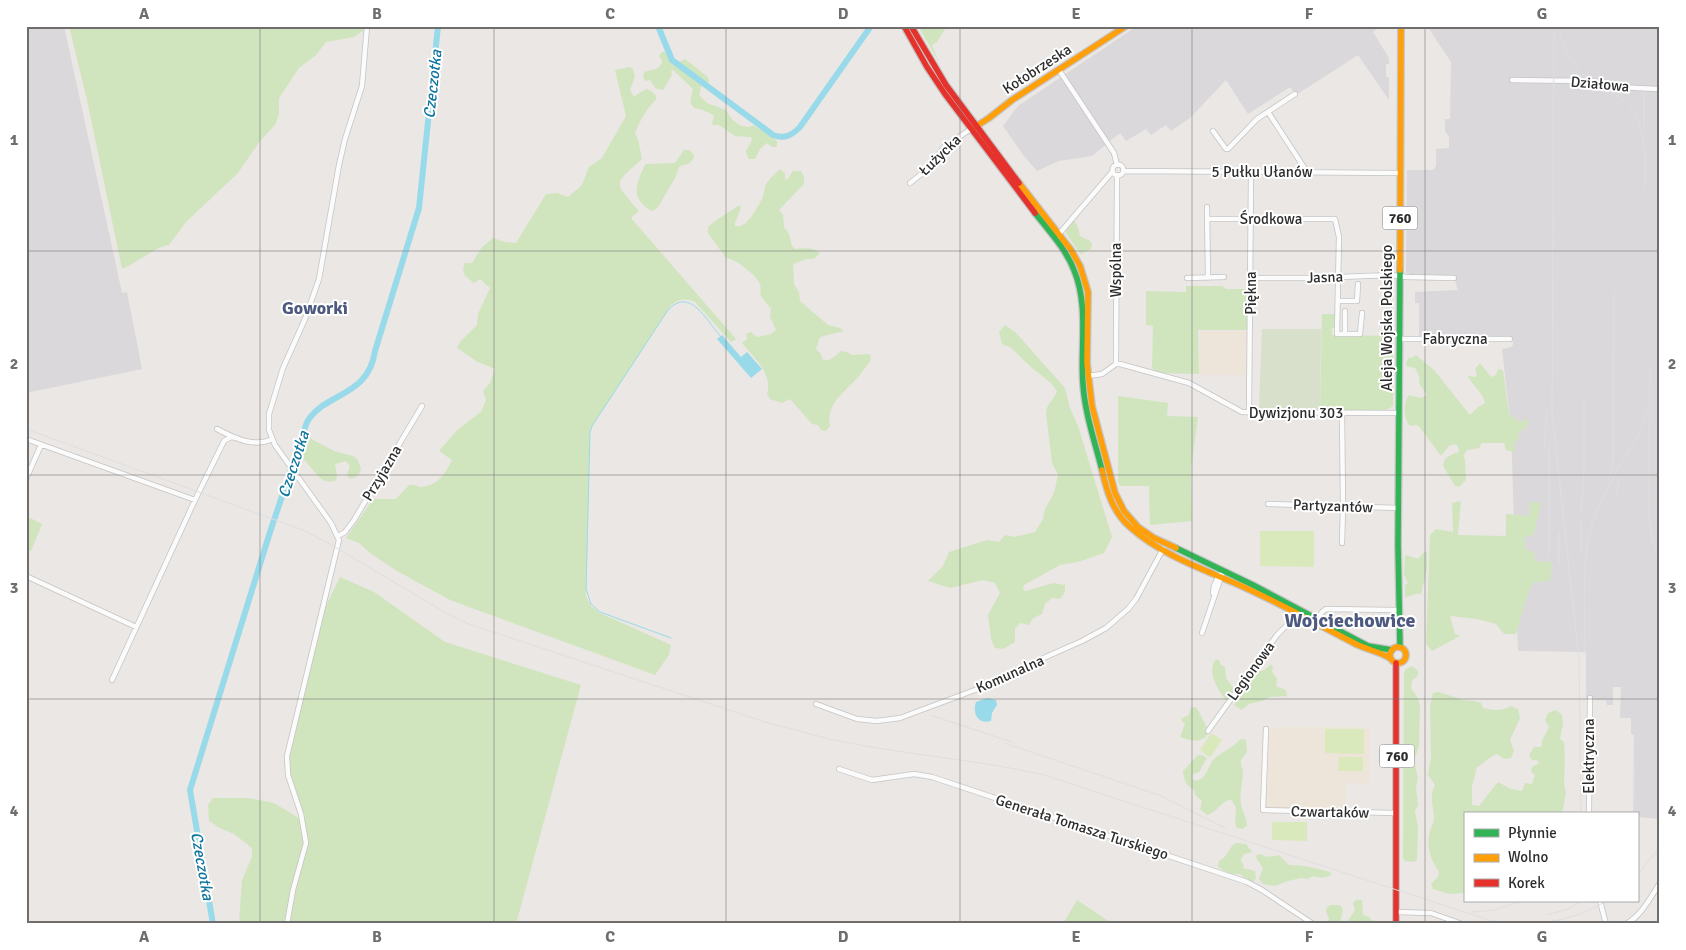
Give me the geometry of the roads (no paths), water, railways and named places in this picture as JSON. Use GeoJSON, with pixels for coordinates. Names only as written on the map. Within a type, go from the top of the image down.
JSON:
{"type":"FeatureCollection","features":[{"type":"Feature","properties":{"kind":"main road"},"geometry":{"type":"LineString","coordinates":[[904,26],[927,67],[973,127],[1075,269],[1082,299],[1081,362],[1084,393],[1106,487],[1116,509],[1127,524],[1144,539],[1163,549],[1317,619],[1368,646],[1385,650],[1395,648]]}},
{"type":"Feature","properties":{"kind":"main road"},"geometry":{"type":"LineString","coordinates":[[912,26],[940,76],[973,127],[1075,255],[1085,278],[1088,299],[1088,376],[1092,406],[1112,483],[1124,511],[1134,523],[1150,536],[1221,575],[1367,650],[1390,658],[1398,663]]}},
{"type":"Feature","properties":{"kind":"main road","name":"Kołobrzeska"},"geometry":{"type":"LineString","coordinates":[[973,127],[984,123],[988,118],[1126,26]]}},
{"type":"Feature","properties":{"kind":"main road","name":"Aleja Wojska Polskiego"},"geometry":{"type":"LineString","coordinates":[[1395,648],[1398,579],[1401,26]]}},
{"type":"Feature","properties":{"kind":"main road","name":"Aleja Wojska Polskiego"},"geometry":{"type":"LineString","coordinates":[[1395,648],[1398,579]]}},
{"type":"Feature","properties":{"kind":"main road","name":"760"},"geometry":{"type":"LineString","coordinates":[[1390,658],[1395,648],[1405,650],[1407,654],[1405,661],[1398,663],[1397,685],[1396,924]]}},
{"type":"Feature","properties":{"kind":"street"},"geometry":{"type":"LineString","coordinates":[[287,924],[293,890],[306,843],[301,814],[288,775],[287,756],[338,543],[338,536],[331,523],[272,439],[269,422],[283,368],[305,318],[319,278],[339,165],[345,139],[362,86],[368,26]]}},
{"type":"Feature","properties":{"kind":"street"},"geometry":{"type":"LineString","coordinates":[[1059,70],[1116,155],[1117,165]]}},
{"type":"Feature","properties":{"kind":"street","name":"Działowa"},"geometry":{"type":"LineString","coordinates":[[1512,80],[1594,81],[1616,87],[1658,88]]}},
{"type":"Feature","properties":{"kind":"street"},"geometry":{"type":"LineString","coordinates":[[1213,131],[1227,149],[1254,122],[1295,94]]}},
{"type":"Feature","properties":{"kind":"street"},"geometry":{"type":"LineString","coordinates":[[1268,112],[1306,173]]}},
{"type":"Feature","properties":{"kind":"street","name":"Łużycka"},"geometry":{"type":"LineString","coordinates":[[910,183],[930,168],[944,147],[973,127]]}},
{"type":"Feature","properties":{"kind":"street"},"geometry":{"type":"LineString","coordinates":[[1059,234],[1112,171],[1114,166],[1117,165]]}},
{"type":"Feature","properties":{"kind":"street"},"geometry":{"type":"LineString","coordinates":[[1112,171],[1117,176],[1122,174],[1124,171],[1122,166],[1117,165]]}},
{"type":"Feature","properties":{"kind":"street","name":"5 Pułku Ułanów"},"geometry":{"type":"LineString","coordinates":[[1124,171],[1400,173]]}},
{"type":"Feature","properties":{"kind":"street","name":"Piękna"},"geometry":{"type":"LineString","coordinates":[[1250,413],[1251,172]]}},
{"type":"Feature","properties":{"kind":"street","name":"Wspólna"},"geometry":{"type":"LineString","coordinates":[[1116,364],[1117,176]]}},
{"type":"Feature","properties":{"kind":"street"},"geometry":{"type":"LineString","coordinates":[[1207,207],[1208,278]]}},
{"type":"Feature","properties":{"kind":"street","name":"Środkowa"},"geometry":{"type":"LineString","coordinates":[[1208,219],[1335,220],[1339,238],[1339,277]]}},
{"type":"Feature","properties":{"kind":"street","name":"Jasna"},"geometry":{"type":"LineString","coordinates":[[1251,278],[1399,276],[1454,278]]}},
{"type":"Feature","properties":{"kind":"street"},"geometry":{"type":"LineString","coordinates":[[1187,278],[1224,277]]}},
{"type":"Feature","properties":{"kind":"street"},"geometry":{"type":"LineString","coordinates":[[1339,277],[1337,334],[1361,333],[1362,312]]}},
{"type":"Feature","properties":{"kind":"street"},"geometry":{"type":"LineString","coordinates":[[1339,301],[1357,301],[1358,284]]}},
{"type":"Feature","properties":{"kind":"street"},"geometry":{"type":"LineString","coordinates":[[1344,334],[1345,312]]}},
{"type":"Feature","properties":{"kind":"street","name":"Fabryczna"},"geometry":{"type":"LineString","coordinates":[[1399,339],[1510,339]]}},
{"type":"Feature","properties":{"kind":"street"},"geometry":{"type":"LineString","coordinates":[[1088,376],[1102,374],[1116,364]]}},
{"type":"Feature","properties":{"kind":"street","name":"Dywizjonu 303"},"geometry":{"type":"LineString","coordinates":[[1116,364],[1189,383],[1242,412],[1399,413]]}},
{"type":"Feature","properties":{"kind":"street","name":"Przyjazna"},"geometry":{"type":"LineString","coordinates":[[338,536],[345,532],[354,520],[422,406]]}},
{"type":"Feature","properties":{"kind":"street"},"geometry":{"type":"LineString","coordinates":[[1342,413],[1342,543]]}},
{"type":"Feature","properties":{"kind":"street"},"geometry":{"type":"LineString","coordinates":[[216,429],[250,442],[261,443],[272,439]]}},
{"type":"Feature","properties":{"kind":"street"},"geometry":{"type":"LineString","coordinates":[[112,680],[224,441],[231,437],[237,438]]}},
{"type":"Feature","properties":{"kind":"street"},"geometry":{"type":"LineString","coordinates":[[26,439],[195,500]]}},
{"type":"Feature","properties":{"kind":"street"},"geometry":{"type":"LineString","coordinates":[[26,479],[41,444]]}},
{"type":"Feature","properties":{"kind":"street","name":"Partyzantów"},"geometry":{"type":"LineString","coordinates":[[1268,504],[1398,508]]}},
{"type":"Feature","properties":{"kind":"street","name":"Komunalna"},"geometry":{"type":"LineString","coordinates":[[816,704],[857,719],[877,721],[900,718],[983,687],[1010,673],[1082,642],[1106,628],[1128,609],[1136,599],[1163,549]]}},
{"type":"Feature","properties":{"kind":"street"},"geometry":{"type":"LineString","coordinates":[[1202,633],[1221,575]]}},
{"type":"Feature","properties":{"kind":"street"},"geometry":{"type":"LineString","coordinates":[[26,576],[136,628]]}},
{"type":"Feature","properties":{"kind":"street"},"geometry":{"type":"LineString","coordinates":[[1317,619],[1326,610],[1396,610]]}},
{"type":"Feature","properties":{"kind":"street","name":"Legionowa"},"geometry":{"type":"LineString","coordinates":[[1208,731],[1277,635],[1297,613]]}},
{"type":"Feature","properties":{"kind":"street","name":"Elektryczna"},"geometry":{"type":"LineString","coordinates":[[1589,812],[1590,698]]}},
{"type":"Feature","properties":{"kind":"street","name":"Czwartaków"},"geometry":{"type":"LineString","coordinates":[[1266,729],[1263,810],[1396,812]]}},
{"type":"Feature","properties":{"kind":"street","name":"Generała Tomasza Turskiego"},"geometry":{"type":"LineString","coordinates":[[839,769],[872,780],[914,774],[932,777],[1247,882],[1314,924]]}},
{"type":"Feature","properties":{"kind":"street"},"geometry":{"type":"LineString","coordinates":[[1626,924],[1642,911],[1660,883]]}},
{"type":"Feature","properties":{"kind":"street"},"geometry":{"type":"LineString","coordinates":[[1600,902],[1606,924]]}},
{"type":"Feature","properties":{"kind":"street"},"geometry":{"type":"LineString","coordinates":[[1396,912],[1431,913],[1462,924]]}},
{"type":"Feature","properties":{"kind":"water"},"geometry":{"type":"Polygon","coordinates":[[[722,335],[741,357],[747,352],[762,369],[751,378],[717,339],[722,335]]]}},
{"type":"Feature","properties":{"kind":"water"},"geometry":{"type":"Polygon","coordinates":[[[987,698],[996,700],[997,705],[992,713],[991,721],[986,722],[979,720],[975,706],[976,702],[987,698]]]}},
{"type":"Feature","properties":{"kind":"waterway","name":"Czeczotka"},"geometry":{"type":"LineString","coordinates":[[213,924],[190,790],[270,532],[307,422],[325,404],[355,386],[364,378],[371,366],[419,208],[438,26]]}},
{"type":"Feature","properties":{"kind":"waterway","name":"Czeczotka"},"geometry":{"type":"LineString","coordinates":[[658,26],[672,60],[773,135],[781,137],[791,135],[800,127],[871,26]]}},
{"type":"Feature","properties":{"kind":"waterway"},"geometry":{"type":"LineString","coordinates":[[671,638],[600,612],[591,604],[586,589],[590,432],[592,426],[668,310],[676,304],[684,302],[698,308],[721,337]]}},
{"type":"Feature","properties":{"kind":"railway"},"geometry":{"type":"LineString","coordinates":[[1554,26],[1552,412],[1579,658],[1581,812]]}},
{"type":"Feature","properties":{"kind":"railway"},"geometry":{"type":"LineString","coordinates":[[1558,26],[1566,51],[1575,66],[1587,78],[1624,101],[1637,119],[1643,138],[1646,169],[1645,189]]}},
{"type":"Feature","properties":{"kind":"railway"},"geometry":{"type":"LineString","coordinates":[[1644,92],[1644,131]]}},
{"type":"Feature","properties":{"kind":"railway"},"geometry":{"type":"LineString","coordinates":[[1610,478],[1613,458],[1614,291]]}},
{"type":"Feature","properties":{"kind":"railway"},"geometry":{"type":"LineString","coordinates":[[1650,366],[1649,517],[1652,537],[1660,562]]}},
{"type":"Feature","properties":{"kind":"railway"},"geometry":{"type":"LineString","coordinates":[[1581,513],[1584,468],[1584,397]]}},
{"type":"Feature","properties":{"kind":"railway"},"geometry":{"type":"LineString","coordinates":[[1585,653],[1584,583],[1590,531],[1606,491],[1640,430],[1648,405]]}},
{"type":"Feature","properties":{"kind":"railway"},"geometry":{"type":"LineString","coordinates":[[1544,451],[1547,411]]}},
{"type":"Feature","properties":{"kind":"railway"},"geometry":{"type":"LineString","coordinates":[[26,429],[303,530],[446,613],[469,624],[765,722],[833,740]]}},
{"type":"Feature","properties":{"kind":"railway"},"geometry":{"type":"LineString","coordinates":[[1549,444],[1549,556]]}},
{"type":"Feature","properties":{"kind":"railway"},"geometry":{"type":"LineString","coordinates":[[1617,496],[1619,476]]}},
{"type":"Feature","properties":{"kind":"railway"},"geometry":{"type":"LineString","coordinates":[[1581,523],[1581,555]]}},
{"type":"Feature","properties":{"kind":"railway"},"geometry":{"type":"LineString","coordinates":[[1559,532],[1559,564]]}},
{"type":"Feature","properties":{"kind":"railway"},"geometry":{"type":"LineString","coordinates":[[1659,641],[1660,684]]}},
{"type":"Feature","properties":{"kind":"railway"},"geometry":{"type":"LineString","coordinates":[[930,715],[1012,742]]}},
{"type":"Feature","properties":{"kind":"railway"},"geometry":{"type":"LineString","coordinates":[[835,740],[1044,775],[1492,921],[1521,924],[1551,922],[1580,914],[1604,902]]}},
{"type":"Feature","properties":{"kind":"railway"},"geometry":{"type":"LineString","coordinates":[[1004,743],[1159,795],[1225,828]]}},
{"type":"Feature","properties":{"kind":"railway"},"geometry":{"type":"LineString","coordinates":[[1634,812],[1635,764]]}},
{"type":"Feature","properties":{"kind":"railway"},"geometry":{"type":"LineString","coordinates":[[1638,875],[1660,847]]}},
{"type":"Feature","properties":{"kind":"railway"},"geometry":{"type":"LineString","coordinates":[[1471,912],[1495,910],[1519,902]]}},
{"type":"Feature","properties":{"kind":"railway"},"geometry":{"type":"LineString","coordinates":[[1547,915],[1568,909],[1580,902]]}},
{"type":"Feature","properties":{"kind":"district","name":"Goworki"},"geometry":{"type":"Point","coordinates":[315,308]}},
{"type":"Feature","properties":{"kind":"district","name":"Wojciechowice"},"geometry":{"type":"Point","coordinates":[1350,620]}}]}
